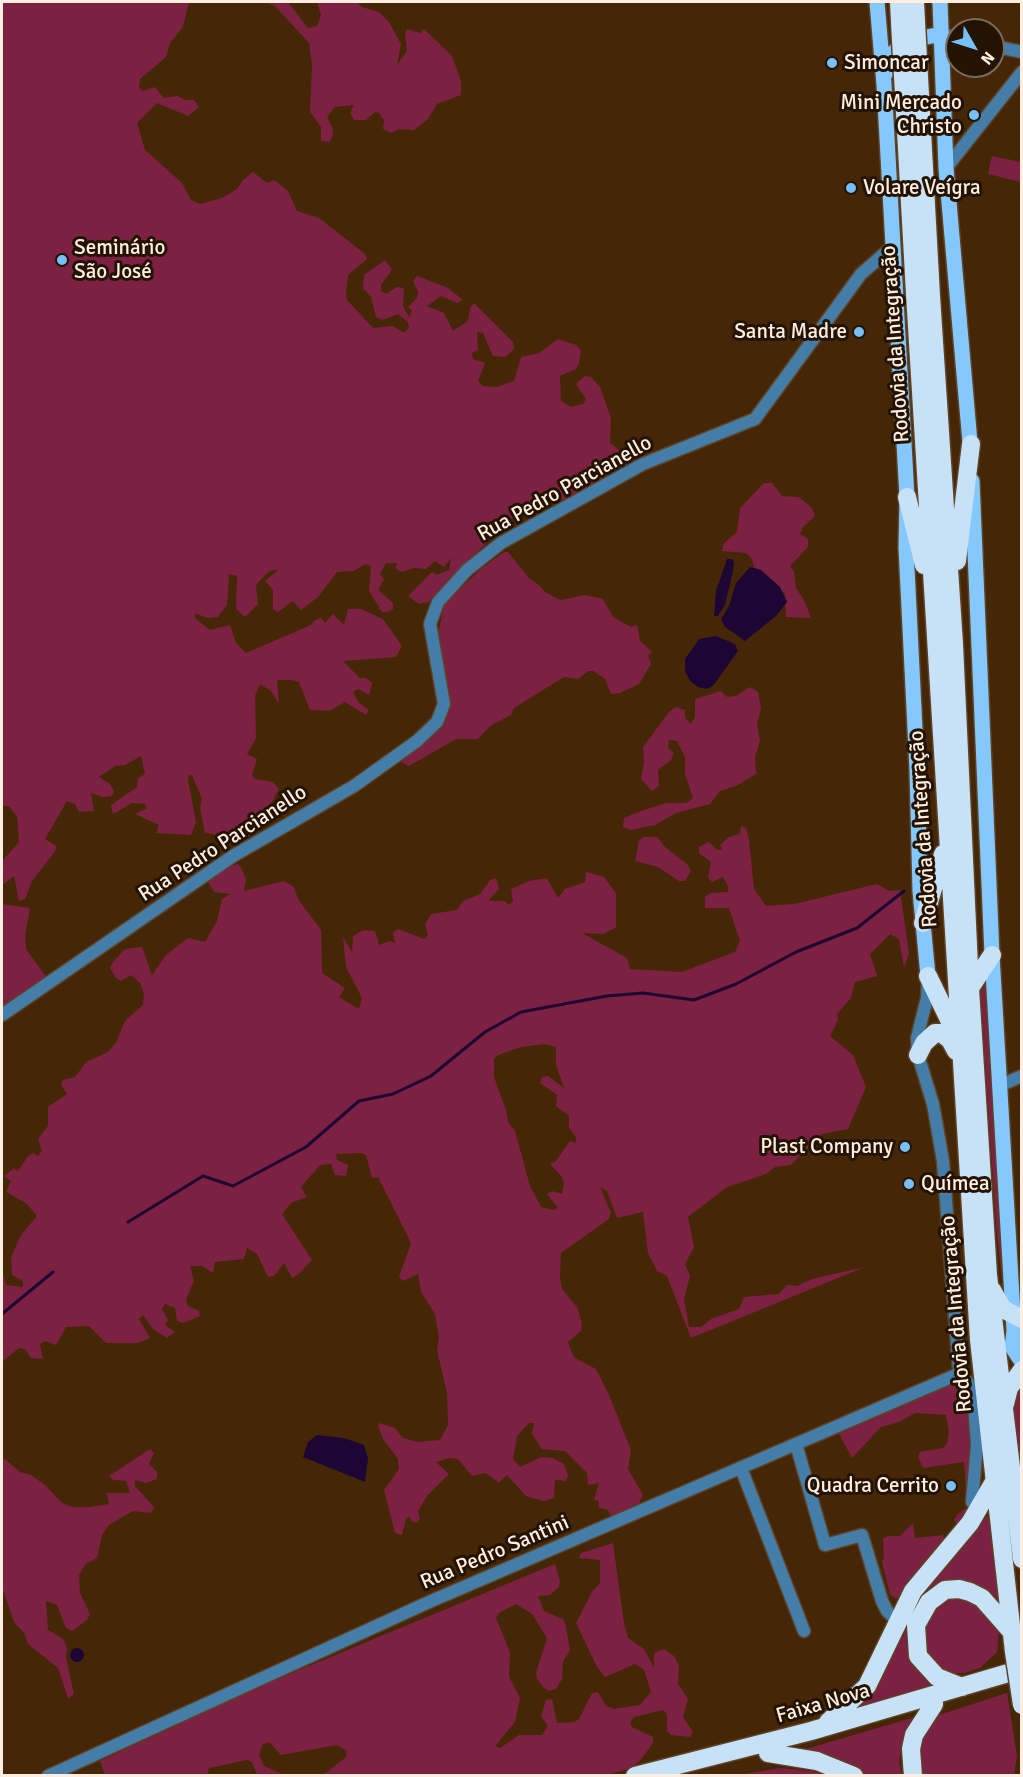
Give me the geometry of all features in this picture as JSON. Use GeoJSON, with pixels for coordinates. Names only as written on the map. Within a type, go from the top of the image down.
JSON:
{"type":"FeatureCollection","features":[{"type":"Feature","properties":{"kind":"highway","name":"Rodovia da Integração"},"geometry":{"type":"LineString","coordinates":[[899,2],[908,22],[923,295],[935,643],[979,1340],[1022,1705]]}},
{"type":"Feature","properties":{"kind":"highway","name":"Rodovia da Integração"},"geometry":{"type":"LineString","coordinates":[[908,22],[915,2]]}},
{"type":"Feature","properties":{"kind":"highway","name":"Rodovia da Integração"},"geometry":{"type":"LineString","coordinates":[[923,295],[952,617],[969,987],[990,1286],[1003,1414],[1022,1559]]}},
{"type":"Feature","properties":{"kind":"highway"},"geometry":{"type":"LineString","coordinates":[[952,617],[971,444]]}},
{"type":"Feature","properties":{"kind":"highway"},"geometry":{"type":"LineString","coordinates":[[907,497],[923,557],[935,643]]}},
{"type":"Feature","properties":{"kind":"highway"},"geometry":{"type":"LineString","coordinates":[[923,923],[947,841]]}},
{"type":"Feature","properties":{"kind":"highway"},"geometry":{"type":"LineString","coordinates":[[969,987],[992,955]]}},
{"type":"Feature","properties":{"kind":"highway"},"geometry":{"type":"LineString","coordinates":[[928,976],[960,1050]]}},
{"type":"Feature","properties":{"kind":"highway"},"geometry":{"type":"LineString","coordinates":[[918,1055],[931,1035],[941,1033],[960,1050]]}},
{"type":"Feature","properties":{"kind":"highway"},"geometry":{"type":"LineString","coordinates":[[990,1286],[998,1302],[1018,1322]]}},
{"type":"Feature","properties":{"kind":"highway"},"geometry":{"type":"LineString","coordinates":[[1003,1414],[1009,1388],[1022,1370]]}},
{"type":"Feature","properties":{"kind":"highway"},"geometry":{"type":"LineString","coordinates":[[811,1731],[832,1720],[867,1686],[880,1664],[897,1621],[912,1592],[970,1523],[995,1480]]}},
{"type":"Feature","properties":{"kind":"highway"},"geometry":{"type":"LineString","coordinates":[[962,1687],[937,1677],[918,1656],[916,1625],[929,1602],[945,1590],[959,1588],[982,1598],[1012,1632]]}},
{"type":"Feature","properties":{"kind":"highway","name":"Faixa Nova"},"geometry":{"type":"LineString","coordinates":[[635,1776],[811,1731],[1022,1670]]}},
{"type":"Feature","properties":{"kind":"highway","name":"Faixa Nova"},"geometry":{"type":"LineString","coordinates":[[678,1776],[768,1753],[1022,1678]]}},
{"type":"Feature","properties":{"kind":"highway"},"geometry":{"type":"LineString","coordinates":[[914,1776],[911,1749],[914,1735],[934,1704]]}},
{"type":"Feature","properties":{"kind":"highway"},"geometry":{"type":"LineString","coordinates":[[768,1753],[817,1761],[854,1776]]}},
{"type":"Feature","properties":{"kind":"main road"},"geometry":{"type":"LineString","coordinates":[[877,2],[884,84],[907,497],[906,549],[917,769],[920,891],[928,976]]}},
{"type":"Feature","properties":{"kind":"main road"},"geometry":{"type":"LineString","coordinates":[[940,2],[946,168],[971,444],[992,955],[1018,1322],[1012,1347],[1022,1362]]}},
{"type":"Feature","properties":{"kind":"main road"},"geometry":{"type":"LineString","coordinates":[[884,84],[889,57],[897,49],[908,41],[941,34]]}},
{"type":"Feature","properties":{"kind":"main road"},"geometry":{"type":"LineString","coordinates":[[893,246],[903,261],[916,269],[928,270],[946,261],[953,247]]}},
{"type":"Feature","properties":{"kind":"main road"},"geometry":{"type":"LineString","coordinates":[[1011,1238],[1022,1270]]}},
{"type":"Feature","properties":{"kind":"street"},"geometry":{"type":"LineString","coordinates":[[941,34],[945,35]]}},
{"type":"Feature","properties":{"kind":"street"},"geometry":{"type":"LineString","coordinates":[[1005,48],[1022,52]]}},
{"type":"Feature","properties":{"kind":"street"},"geometry":{"type":"LineString","coordinates":[[946,168],[1022,72]]}},
{"type":"Feature","properties":{"kind":"street","name":"Rua Pedro Parcianello"},"geometry":{"type":"LineString","coordinates":[[2,1015],[233,856],[354,786],[417,741],[437,722],[444,704],[430,624],[438,602],[467,570],[501,543],[643,464],[755,419],[861,274],[893,246]]}},
{"type":"Feature","properties":{"kind":"street"},"geometry":{"type":"LineString","coordinates":[[928,976],[927,998],[917,1038],[918,1055],[933,1104],[944,1161],[959,1371],[967,1378],[973,1389],[977,1445],[972,1502]]}},
{"type":"Feature","properties":{"kind":"street"},"geometry":{"type":"LineString","coordinates":[[1001,1085],[1022,1076]]}},
{"type":"Feature","properties":{"kind":"street","name":"Rua Pedro Santini"},"geometry":{"type":"LineString","coordinates":[[48,1776],[429,1602],[956,1375],[959,1371]]}},
{"type":"Feature","properties":{"kind":"street"},"geometry":{"type":"LineString","coordinates":[[796,1444],[825,1545],[862,1535],[882,1601],[897,1621]]}},
{"type":"Feature","properties":{"kind":"street"},"geometry":{"type":"LineString","coordinates":[[741,1468],[804,1631]]}},
{"type":"Feature","properties":{"kind":"shaded area"},"geometry":{"type":"Polygon","coordinates":[[[2,2],[189,2],[183,27],[170,43],[166,57],[140,79],[139,88],[143,91],[155,87],[164,98],[177,96],[185,100],[194,100],[199,107],[188,116],[157,103],[137,123],[145,150],[182,183],[191,200],[200,204],[222,198],[237,189],[253,172],[267,183],[274,180],[288,191],[297,211],[319,218],[365,254],[367,259],[348,275],[346,294],[347,300],[373,328],[393,326],[404,333],[409,328],[408,322],[398,314],[382,320],[376,317],[371,297],[363,288],[364,275],[385,260],[392,270],[381,285],[381,291],[386,294],[397,287],[404,288],[403,306],[409,317],[412,311],[408,307],[417,298],[418,292],[413,281],[417,276],[448,288],[463,300],[457,303],[441,296],[427,306],[444,313],[453,331],[468,321],[470,308],[474,303],[513,342],[514,349],[505,357],[493,356],[483,333],[477,332],[478,350],[472,353],[473,359],[485,363],[478,381],[483,386],[496,387],[514,381],[521,357],[539,353],[558,339],[576,345],[581,350],[579,363],[576,369],[560,376],[561,401],[571,407],[583,404],[586,399],[576,384],[585,376],[591,377],[600,387],[611,418],[610,443],[626,455],[639,451],[639,458],[572,496],[510,519],[429,602],[419,604],[408,596],[432,572],[437,575],[449,570],[451,558],[444,567],[435,561],[426,569],[414,568],[402,572],[396,569],[397,563],[386,563],[380,574],[384,579],[378,590],[393,603],[393,609],[388,612],[382,612],[369,591],[371,566],[365,564],[354,571],[337,572],[318,597],[301,610],[293,601],[278,612],[273,609],[273,590],[265,581],[279,569],[269,571],[256,585],[258,604],[245,617],[236,609],[237,576],[229,574],[227,605],[218,617],[207,618],[195,613],[195,618],[210,630],[230,625],[236,643],[246,653],[311,625],[315,620],[321,618],[325,623],[333,614],[344,625],[348,609],[361,609],[383,619],[402,646],[396,657],[343,661],[360,678],[366,678],[372,683],[369,695],[358,689],[353,692],[359,703],[369,710],[366,715],[345,702],[329,711],[310,710],[299,682],[292,680],[277,680],[279,704],[271,691],[260,684],[255,696],[256,738],[247,754],[257,759],[252,775],[255,779],[273,782],[279,789],[261,823],[250,835],[241,841],[218,843],[214,834],[205,833],[200,808],[202,799],[192,775],[188,776],[188,780],[196,822],[191,835],[156,833],[159,825],[135,814],[147,808],[145,804],[132,803],[113,814],[111,805],[137,787],[138,778],[145,774],[141,756],[125,765],[115,766],[99,777],[110,784],[114,791],[112,796],[103,797],[91,793],[94,811],[79,812],[75,804],[67,801],[45,839],[56,846],[56,850],[32,881],[25,899],[19,901],[14,876],[2,885],[2,861],[19,842],[17,817],[9,806],[3,806],[2,814],[2,2]]]}},
{"type":"Feature","properties":{"kind":"shaded area"},"geometry":{"type":"Polygon","coordinates":[[[265,2],[288,2],[308,28],[317,26],[321,15],[317,2],[357,2],[362,7],[379,12],[389,22],[401,44],[397,65],[407,51],[405,33],[407,29],[420,33],[424,29],[452,56],[461,81],[461,95],[437,104],[428,119],[414,130],[399,129],[391,133],[383,129],[384,120],[379,113],[375,112],[366,120],[354,120],[350,113],[354,105],[335,107],[327,117],[333,129],[332,138],[329,142],[321,141],[321,127],[310,112],[312,65],[309,43],[275,6],[265,2]]]}},
{"type":"Feature","properties":{"kind":"shaded area"},"geometry":{"type":"Polygon","coordinates":[[[992,156],[1021,162],[1021,182],[988,174],[992,156]]]}},
{"type":"Feature","properties":{"kind":"shaded area"},"geometry":{"type":"Polygon","coordinates":[[[764,483],[772,483],[782,496],[799,497],[812,508],[815,516],[803,527],[800,534],[808,539],[808,547],[790,566],[794,572],[796,588],[811,618],[786,617],[785,594],[754,567],[752,559],[746,553],[722,551],[724,543],[737,532],[740,508],[764,483]]]}},
{"type":"Feature","properties":{"kind":"shaded area"},"geometry":{"type":"Polygon","coordinates":[[[504,552],[508,552],[529,578],[545,592],[560,600],[585,595],[603,599],[613,617],[631,627],[637,625],[640,641],[652,652],[648,655],[651,664],[639,684],[620,693],[611,694],[605,679],[593,671],[588,671],[578,679],[564,677],[514,708],[511,715],[490,726],[478,739],[456,739],[409,766],[401,762],[443,726],[448,704],[437,640],[444,604],[482,568],[504,552]]]}},
{"type":"Feature","properties":{"kind":"shaded area"},"geometry":{"type":"Polygon","coordinates":[[[727,559],[732,559],[734,562],[733,571],[725,605],[718,616],[714,616],[716,591],[727,559]]]}},
{"type":"Feature","properties":{"kind":"shaded area"},"geometry":{"type":"Polygon","coordinates":[[[750,567],[761,570],[780,587],[787,602],[776,616],[745,641],[725,627],[721,619],[729,606],[736,583],[750,567]]]}},
{"type":"Feature","properties":{"kind":"shaded area"},"geometry":{"type":"Polygon","coordinates":[[[716,636],[735,644],[738,651],[713,686],[706,689],[698,687],[691,682],[685,672],[685,659],[699,639],[716,636]]]}},
{"type":"Feature","properties":{"kind":"shaded area"},"geometry":{"type":"Polygon","coordinates":[[[750,687],[758,692],[761,709],[757,724],[760,741],[755,757],[756,774],[736,786],[720,791],[710,804],[676,813],[655,825],[631,830],[623,827],[624,818],[666,803],[686,803],[693,798],[685,774],[685,757],[677,741],[669,740],[668,748],[674,753],[671,760],[658,770],[659,786],[652,791],[641,779],[644,763],[643,747],[669,712],[676,707],[685,710],[685,718],[691,724],[695,717],[695,699],[721,691],[727,697],[736,696],[750,687]]]}},
{"type":"Feature","properties":{"kind":"shaded area"},"geometry":{"type":"Polygon","coordinates":[[[741,826],[746,828],[754,889],[766,906],[794,904],[877,884],[889,891],[900,890],[909,954],[904,968],[899,939],[890,934],[870,954],[877,976],[855,982],[851,998],[837,1014],[838,1020],[830,1036],[853,1055],[866,1087],[848,1129],[822,1134],[791,1165],[775,1167],[766,1174],[727,1187],[688,1217],[694,1247],[685,1264],[690,1276],[684,1299],[689,1327],[701,1327],[711,1319],[739,1309],[744,1297],[779,1294],[787,1285],[797,1286],[812,1279],[865,1267],[691,1338],[667,1276],[657,1271],[648,1253],[643,1212],[617,1218],[607,1191],[600,1187],[611,1213],[609,1219],[561,1253],[560,1277],[562,1289],[577,1307],[582,1324],[581,1331],[568,1342],[575,1358],[596,1369],[609,1395],[631,1450],[628,1469],[643,1495],[638,1505],[613,1520],[608,1510],[598,1507],[599,1501],[594,1500],[599,1483],[588,1485],[587,1473],[565,1451],[542,1449],[532,1434],[534,1423],[529,1423],[517,1436],[513,1459],[520,1467],[541,1457],[553,1458],[564,1464],[568,1475],[566,1481],[555,1480],[554,1498],[544,1501],[526,1496],[507,1475],[499,1483],[486,1473],[472,1476],[458,1459],[449,1458],[436,1462],[449,1474],[427,1496],[418,1511],[420,1518],[417,1523],[411,1521],[410,1516],[406,1519],[402,1535],[395,1533],[384,1490],[399,1469],[398,1459],[383,1439],[378,1426],[380,1423],[395,1428],[403,1438],[417,1442],[440,1440],[448,1425],[447,1393],[437,1350],[439,1338],[435,1314],[421,1292],[418,1274],[403,1281],[399,1277],[411,1243],[378,1177],[372,1178],[366,1155],[361,1153],[336,1154],[337,1160],[348,1165],[346,1176],[335,1175],[331,1164],[320,1165],[301,1187],[307,1197],[291,1203],[282,1214],[312,1260],[298,1275],[292,1278],[284,1263],[274,1276],[268,1277],[257,1254],[247,1248],[244,1259],[215,1262],[213,1273],[202,1266],[190,1266],[194,1281],[186,1299],[188,1306],[199,1311],[200,1316],[183,1323],[177,1321],[175,1308],[165,1304],[162,1309],[168,1320],[165,1325],[175,1332],[167,1338],[153,1329],[143,1315],[139,1319],[150,1338],[138,1343],[106,1343],[89,1326],[66,1327],[56,1345],[45,1341],[40,1344],[43,1359],[31,1358],[25,1349],[19,1348],[2,1362],[2,1269],[6,1285],[23,1287],[23,1281],[12,1275],[11,1257],[21,1235],[37,1216],[26,1203],[6,1192],[11,1181],[4,1176],[14,1168],[18,1171],[28,1156],[33,1153],[38,1156],[42,1151],[38,1139],[48,1126],[48,1107],[67,1094],[61,1085],[63,1080],[75,1077],[86,1062],[108,1052],[116,1043],[125,1021],[143,1005],[144,994],[140,983],[131,975],[121,981],[116,978],[110,968],[113,962],[125,949],[142,947],[152,975],[166,955],[188,938],[205,942],[217,921],[222,899],[230,894],[214,892],[208,882],[227,867],[238,864],[242,869],[246,880],[244,891],[284,881],[294,887],[298,899],[321,930],[322,973],[345,988],[339,997],[359,1009],[362,998],[346,967],[343,937],[352,952],[353,936],[363,930],[375,931],[379,945],[390,941],[395,943],[393,932],[398,929],[424,939],[428,935],[425,925],[431,914],[457,910],[463,901],[480,894],[490,880],[496,878],[499,889],[488,901],[505,901],[509,905],[513,901],[511,889],[529,881],[547,878],[558,898],[565,889],[585,882],[586,872],[604,877],[616,893],[616,927],[604,934],[582,933],[627,958],[630,969],[682,972],[735,952],[740,941],[729,908],[705,908],[705,897],[710,893],[728,892],[728,886],[723,877],[712,882],[708,878],[711,862],[699,853],[699,847],[709,842],[717,850],[722,850],[720,845],[729,837],[740,834],[741,826]],[[545,1044],[521,1047],[498,1055],[494,1059],[494,1077],[508,1122],[515,1131],[530,1186],[541,1207],[553,1210],[558,1208],[547,1194],[552,1191],[562,1194],[564,1183],[562,1177],[550,1164],[556,1161],[570,1141],[576,1143],[576,1137],[569,1128],[569,1116],[556,1106],[557,1095],[540,1083],[542,1077],[548,1076],[564,1088],[556,1065],[556,1047],[545,1044]]]}},
{"type":"Feature","properties":{"kind":"shaded area"},"geometry":{"type":"Polygon","coordinates":[[[644,837],[657,837],[665,847],[688,865],[691,871],[685,881],[679,881],[658,867],[635,861],[639,841],[644,837]]]}},
{"type":"Feature","properties":{"kind":"shaded area"},"geometry":{"type":"Polygon","coordinates":[[[2,904],[30,908],[25,936],[26,949],[47,978],[2,1009],[2,904]]]}},
{"type":"Feature","properties":{"kind":"shaded area"},"geometry":{"type":"Polygon","coordinates":[[[987,972],[1007,1275],[1004,1298],[996,1225],[980,984],[987,972]]]}},
{"type":"Feature","properties":{"kind":"shaded area"},"geometry":{"type":"Polygon","coordinates":[[[1021,1377],[1021,1481],[1010,1394],[1021,1377]]]}},
{"type":"Feature","properties":{"kind":"shaded area"},"geometry":{"type":"Polygon","coordinates":[[[961,1382],[968,1390],[972,1434],[970,1488],[981,1488],[963,1522],[956,1523],[954,1520],[957,1515],[967,1507],[964,1462],[923,1468],[918,1457],[920,1452],[943,1448],[947,1443],[949,1432],[946,1415],[915,1413],[899,1422],[881,1427],[852,1458],[838,1432],[840,1427],[912,1398],[961,1382]]]}},
{"type":"Feature","properties":{"kind":"shaded area"},"geometry":{"type":"Polygon","coordinates":[[[317,1435],[344,1438],[364,1445],[368,1458],[365,1482],[303,1457],[308,1442],[317,1435]]]}},
{"type":"Feature","properties":{"kind":"shaded area"},"geometry":{"type":"Polygon","coordinates":[[[150,1449],[154,1453],[149,1464],[157,1472],[157,1479],[146,1483],[135,1480],[135,1486],[154,1507],[151,1513],[133,1511],[109,1525],[102,1535],[97,1558],[86,1564],[79,1575],[80,1593],[90,1614],[87,1620],[72,1631],[66,1628],[57,1605],[46,1601],[48,1630],[63,1639],[67,1648],[66,1657],[74,1694],[68,1699],[58,1668],[28,1644],[24,1633],[14,1622],[2,1587],[2,1460],[5,1459],[20,1472],[31,1475],[45,1485],[62,1503],[73,1507],[90,1507],[109,1504],[107,1493],[130,1493],[126,1481],[113,1480],[109,1476],[150,1449]]]}},
{"type":"Feature","properties":{"kind":"shaded area"},"geometry":{"type":"Polygon","coordinates":[[[988,1515],[1000,1600],[978,1587],[942,1586],[922,1596],[911,1611],[906,1635],[908,1647],[911,1658],[938,1687],[847,1713],[899,1622],[988,1515]]]}},
{"type":"Feature","properties":{"kind":"shaded area"},"geometry":{"type":"Polygon","coordinates":[[[913,1523],[915,1538],[944,1535],[942,1547],[908,1590],[896,1599],[890,1594],[882,1562],[883,1539],[888,1536],[900,1536],[913,1523]]]}},
{"type":"Feature","properties":{"kind":"shaded area"},"geometry":{"type":"Polygon","coordinates":[[[613,1543],[628,1638],[644,1649],[654,1668],[654,1653],[664,1649],[674,1656],[679,1666],[678,1684],[688,1699],[683,1717],[693,1732],[690,1737],[671,1735],[667,1731],[667,1714],[663,1710],[634,1717],[630,1722],[632,1727],[653,1737],[653,1743],[640,1761],[628,1769],[602,1776],[317,1775],[326,1773],[346,1757],[347,1751],[337,1745],[281,1755],[269,1742],[263,1744],[259,1755],[264,1766],[284,1775],[257,1775],[252,1762],[247,1760],[209,1768],[207,1775],[105,1775],[100,1761],[258,1687],[555,1564],[560,1581],[559,1587],[550,1595],[538,1596],[544,1611],[564,1620],[566,1626],[570,1651],[563,1661],[562,1679],[556,1689],[550,1691],[544,1688],[537,1679],[536,1673],[547,1638],[532,1614],[516,1604],[499,1613],[496,1618],[510,1652],[509,1677],[520,1698],[515,1722],[495,1746],[500,1748],[519,1735],[542,1735],[548,1726],[541,1716],[546,1700],[552,1699],[557,1723],[574,1722],[579,1719],[592,1693],[598,1692],[606,1706],[614,1709],[640,1705],[651,1692],[644,1670],[635,1664],[605,1677],[597,1667],[576,1623],[592,1592],[600,1583],[600,1560],[579,1558],[581,1553],[613,1543]]]}},
{"type":"Feature","properties":{"kind":"shaded area"},"geometry":{"type":"Polygon","coordinates":[[[964,1597],[987,1610],[999,1629],[997,1652],[980,1668],[964,1673],[950,1673],[935,1663],[925,1648],[923,1631],[931,1611],[943,1599],[964,1597]]]}},
{"type":"Feature","properties":{"kind":"shaded area"},"geometry":{"type":"Polygon","coordinates":[[[77,1648],[82,1650],[84,1655],[82,1660],[77,1662],[72,1660],[70,1655],[72,1650],[77,1648]]]}},
{"type":"Feature","properties":{"kind":"shaded area"},"geometry":{"type":"Polygon","coordinates":[[[1007,1693],[1017,1756],[1014,1775],[919,1775],[920,1740],[936,1716],[1007,1693]]]}},
{"type":"Feature","properties":{"kind":"shaded area"},"geometry":{"type":"Polygon","coordinates":[[[915,1717],[902,1743],[899,1762],[902,1775],[865,1775],[838,1760],[806,1749],[915,1717]]]}},
{"type":"Feature","properties":{"kind":"shaded area"},"geometry":{"type":"Polygon","coordinates":[[[780,1768],[812,1771],[824,1775],[739,1775],[780,1768]]]}},
{"type":"Feature","properties":{"kind":"waterway"},"geometry":{"type":"LineString","coordinates":[[128,1222],[203,1176],[233,1186],[306,1147],[359,1101],[393,1094],[431,1076],[485,1032],[521,1012],[607,996],[643,993],[694,1000],[736,984],[796,952],[857,928],[904,891]]}},
{"type":"Feature","properties":{"kind":"waterway"},"geometry":{"type":"LineString","coordinates":[[2,1314],[53,1272]]}},
{"type":"Feature","properties":{"kind":"place","name":"Simoncar"},"geometry":{"type":"Point","coordinates":[832,63]}},
{"type":"Feature","properties":{"kind":"place","name":"Mini Mercado Christo"},"geometry":{"type":"Point","coordinates":[974,115]}},
{"type":"Feature","properties":{"kind":"place","name":"Volare Veígra"},"geometry":{"type":"Point","coordinates":[851,188]}},
{"type":"Feature","properties":{"kind":"place","name":"Seminário São José"},"geometry":{"type":"Point","coordinates":[62,260]}},
{"type":"Feature","properties":{"kind":"place","name":"Santa Madre"},"geometry":{"type":"Point","coordinates":[859,332]}},
{"type":"Feature","properties":{"kind":"place","name":"Plast Company"},"geometry":{"type":"Point","coordinates":[905,1147]}},
{"type":"Feature","properties":{"kind":"place","name":"Químea"},"geometry":{"type":"Point","coordinates":[909,1184]}},
{"type":"Feature","properties":{"kind":"place","name":"Quadra Cerrito"},"geometry":{"type":"Point","coordinates":[951,1486]}}]}
